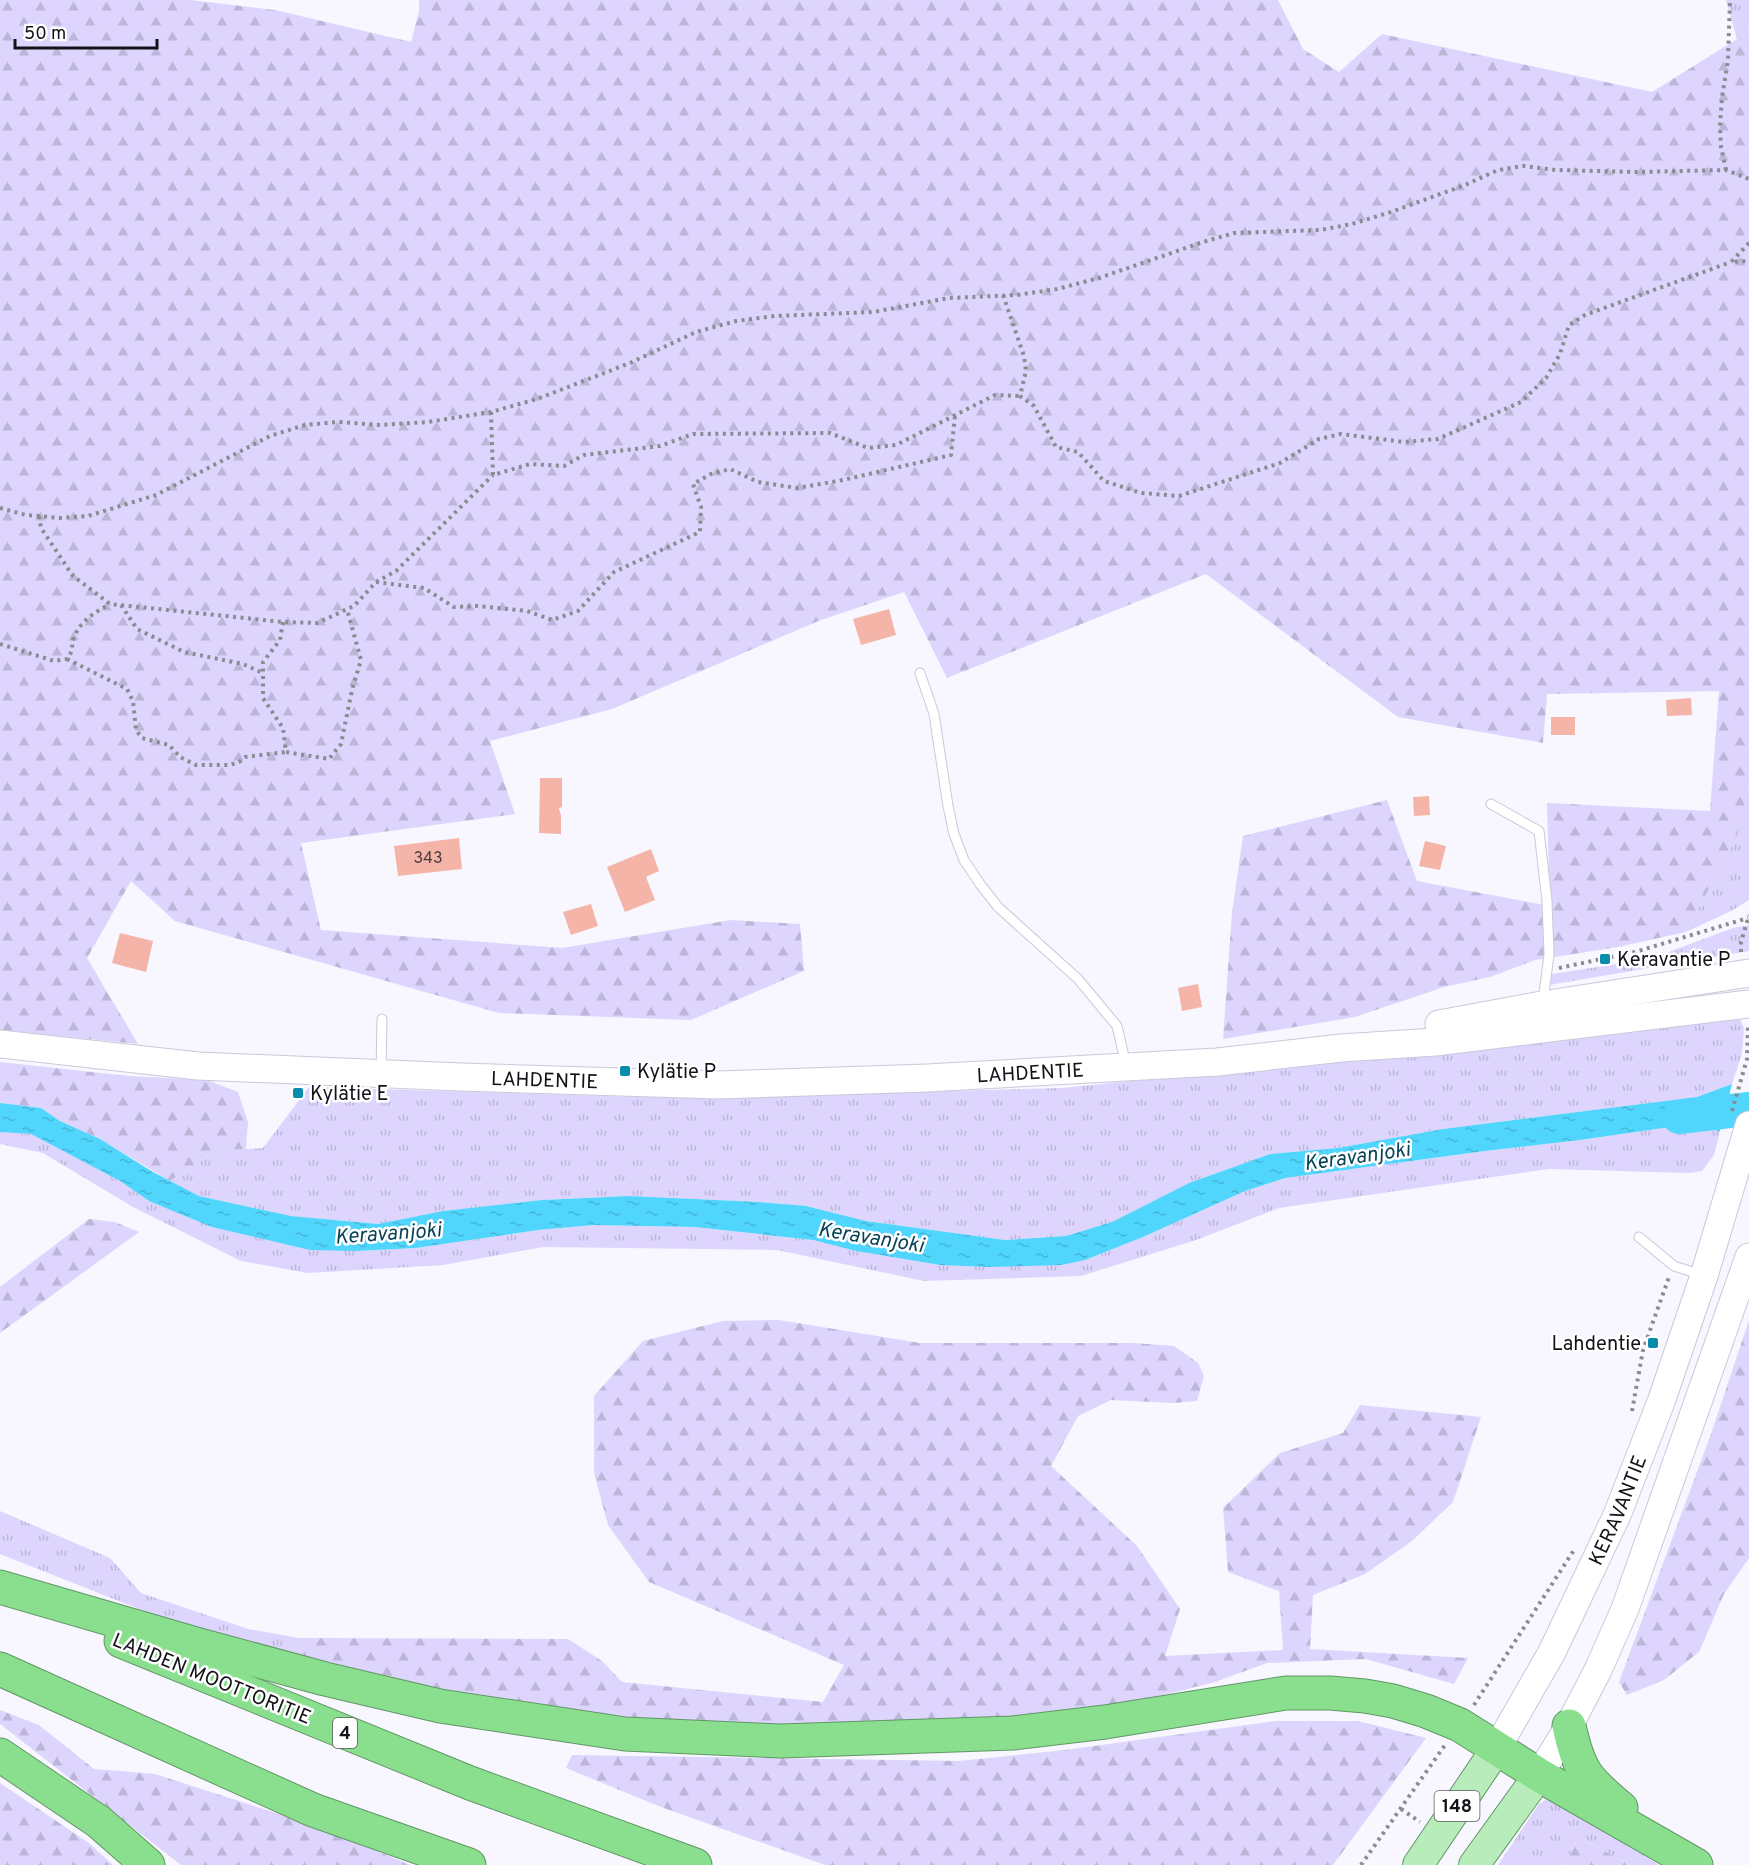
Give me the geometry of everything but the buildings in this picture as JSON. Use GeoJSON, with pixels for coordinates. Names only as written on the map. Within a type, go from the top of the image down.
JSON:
{"type":"FeatureCollection","features":[{"type":"Feature","properties":{"kind":"highway"},"geometry":{"type":"LineString","coordinates":[[0,1588],[325,1679],[440,1706],[625,1734],[781,1741],[1013,1733],[1106,1722],[1276,1694],[1330,1693],[1393,1701],[1460,1725],[1539,1775],[1696,1865]]}},
{"type":"Feature","properties":{"kind":"highway","name":"LAHDEN MOOTTORITIE"},"geometry":{"type":"LineString","coordinates":[[0,1588],[184,1668],[459,1779],[695,1865]]}},
{"type":"Feature","properties":{"kind":"highway"},"geometry":{"type":"LineString","coordinates":[[0,1669],[313,1810],[469,1865]]}},
{"type":"Feature","properties":{"kind":"highway"},"geometry":{"type":"LineString","coordinates":[[1569,1726],[1575,1754],[1582,1771],[1655,1840]]}},
{"type":"Feature","properties":{"kind":"highway"},"geometry":{"type":"LineString","coordinates":[[0,1755],[99,1822],[148,1865]]}},
{"type":"Feature","properties":{"kind":"main road","name":"LAHDENTIE"},"geometry":{"type":"LineString","coordinates":[[0,1044],[198,1066],[381,1074],[718,1085],[927,1078],[1217,1062],[1341,1048],[1435,1042],[1745,965]]}},
{"type":"Feature","properties":{"kind":"main road","name":"LAHDENTIE"},"geometry":{"type":"LineString","coordinates":[[1543,1017],[1749,1004]]}},
{"type":"Feature","properties":{"kind":"main road","name":"KERAVANTIE"},"geometry":{"type":"LineString","coordinates":[[1418,1865],[1497,1748],[1552,1652],[1617,1515],[1661,1402],[1704,1276],[1741,1128]]}},
{"type":"Feature","properties":{"kind":"main road","name":"KERAVANTIE"},"geometry":{"type":"LineString","coordinates":[[1474,1865],[1539,1775],[1569,1726],[1598,1670],[1625,1609],[1749,1257]]}},
{"type":"Feature","properties":{"kind":"lane"},"geometry":{"type":"LineString","coordinates":[[920,673],[934,714],[948,806],[954,834],[964,860],[998,907],[1078,979],[1117,1026],[1126,1068]]}},
{"type":"Feature","properties":{"kind":"lane"},"geometry":{"type":"LineString","coordinates":[[1491,804],[1539,831],[1549,944],[1543,1017]]}},
{"type":"Feature","properties":{"kind":"lane"},"geometry":{"type":"LineString","coordinates":[[381,1074],[382,1019]]}},
{"type":"Feature","properties":{"kind":"lane"},"geometry":{"type":"LineString","coordinates":[[1640,1237],[1674,1266],[1704,1276]]}},
{"type":"Feature","properties":{"kind":"path"},"geometry":{"type":"LineString","coordinates":[[1726,170],[1721,147],[1720,126],[1728,60],[1730,0]]}},
{"type":"Feature","properties":{"kind":"path"},"geometry":{"type":"LineString","coordinates":[[0,508],[26,515],[59,518],[88,516],[156,495],[270,436],[305,425],[338,423],[381,425],[428,422],[492,412],[537,399],[630,363],[696,332],[736,321],[775,316],[873,312],[949,298],[1017,295],[1057,289],[1099,278],[1234,233],[1320,230],[1352,224],[1465,185],[1498,170],[1523,166],[1556,170],[1637,172],[1726,170],[1749,180]]}},
{"type":"Feature","properties":{"kind":"path"},"geometry":{"type":"LineString","coordinates":[[1731,262],[1749,243]]}},
{"type":"Feature","properties":{"kind":"path"},"geometry":{"type":"LineString","coordinates":[[39,516],[41,528],[73,576],[110,604],[284,622],[317,623],[354,606],[376,582],[396,571],[493,475],[530,464],[564,466],[584,454],[660,446],[693,434],[830,433],[868,448],[896,445],[995,395],[1020,396],[1034,406],[1056,447],[1078,452],[1104,481],[1141,493],[1179,496],[1280,463],[1319,439],[1341,434],[1404,442],[1438,439],[1521,402],[1546,378],[1560,354],[1569,325],[1585,315],[1731,262],[1749,261]]}},
{"type":"Feature","properties":{"kind":"path"},"geometry":{"type":"LineString","coordinates":[[1003,295],[1024,356],[1026,370],[1020,396]]}},
{"type":"Feature","properties":{"kind":"path"},"geometry":{"type":"LineString","coordinates":[[492,412],[493,475]]}},
{"type":"Feature","properties":{"kind":"path"},"geometry":{"type":"LineString","coordinates":[[376,582],[424,588],[454,607],[477,606],[527,611],[552,620],[578,611],[614,572],[700,532],[701,507],[693,484],[711,474],[730,469],[758,482],[797,488],[940,458],[951,455],[955,415]]}},
{"type":"Feature","properties":{"kind":"path"},"geometry":{"type":"LineString","coordinates":[[67,659],[73,651],[74,637],[87,618],[110,604]]}},
{"type":"Feature","properties":{"kind":"path"},"geometry":{"type":"LineString","coordinates":[[121,605],[137,629],[175,648],[184,652],[243,664],[262,673]]}},
{"type":"Feature","properties":{"kind":"path"},"geometry":{"type":"LineString","coordinates":[[0,644],[54,661],[67,659],[127,688],[133,701],[136,730],[142,738],[169,745],[180,757],[196,765],[230,765],[245,757],[286,752],[329,759],[341,744],[360,660],[347,609]]}},
{"type":"Feature","properties":{"kind":"path"},"geometry":{"type":"LineString","coordinates":[[284,622],[280,640],[262,662],[262,698],[284,728],[286,752]]}},
{"type":"Feature","properties":{"kind":"path"},"geometry":{"type":"LineString","coordinates":[[1546,971],[1635,952],[1748,917]]}},
{"type":"Feature","properties":{"kind":"path"},"geometry":{"type":"LineString","coordinates":[[1745,965],[1741,942],[1748,917]]}},
{"type":"Feature","properties":{"kind":"path"},"geometry":{"type":"LineString","coordinates":[[1741,1128],[1749,1029]]}},
{"type":"Feature","properties":{"kind":"path"},"geometry":{"type":"LineString","coordinates":[[1630,1420],[1643,1350],[1663,1290],[1674,1266]]}},
{"type":"Feature","properties":{"kind":"path"},"geometry":{"type":"LineString","coordinates":[[1478,1698],[1575,1547]]}},
{"type":"Feature","properties":{"kind":"path"},"geometry":{"type":"LineString","coordinates":[[1361,1865],[1450,1738]]}},
{"type":"Feature","properties":{"kind":"green space"},"geometry":{"type":"Polygon","coordinates":[[[0,0],[190,0],[275,10],[411,42],[419,11],[419,0],[1278,0],[1303,49],[1339,72],[1382,34],[1652,92],[1737,39],[1749,29],[1749,787],[1737,836],[1686,932],[1618,947],[1535,960],[1490,977],[1444,987],[1355,1017],[1223,1039],[1232,913],[1243,836],[1387,800],[1417,881],[1550,906],[1547,803],[1710,811],[1719,691],[1547,694],[1543,743],[1398,717],[1206,574],[947,678],[904,592],[821,620],[612,709],[490,741],[515,814],[301,843],[321,930],[562,948],[731,920],[800,924],[804,971],[691,1020],[499,1013],[175,921],[131,881],[87,958],[138,1044],[0,1030],[0,0]]]}},
{"type":"Feature","properties":{"kind":"green space"},"geometry":{"type":"Polygon","coordinates":[[[1726,0],[1749,0],[1749,29],[1737,39],[1726,0]]]}},
{"type":"Feature","properties":{"kind":"green space"},"geometry":{"type":"Polygon","coordinates":[[[1749,786],[1749,900],[1686,932],[1734,841],[1749,786]]]}},
{"type":"Feature","properties":{"kind":"green space"},"geometry":{"type":"Polygon","coordinates":[[[1749,925],[1749,951],[1549,985],[1548,980],[1552,974],[1650,959],[1733,928],[1749,925]]]}},
{"type":"Feature","properties":{"kind":"green space"},"geometry":{"type":"Polygon","coordinates":[[[1737,1012],[1744,1028],[1742,1053],[1732,1084],[1697,1097],[1443,1129],[1338,1148],[1270,1154],[1189,1183],[1112,1222],[1066,1236],[1005,1240],[866,1221],[806,1206],[629,1196],[542,1200],[443,1211],[378,1224],[291,1216],[199,1196],[170,1181],[215,1151],[263,1148],[309,1087],[677,1098],[1062,1088],[1444,1049],[1737,1012]]]}},
{"type":"Feature","properties":{"kind":"green space"},"geometry":{"type":"Polygon","coordinates":[[[0,1062],[128,1076],[207,1080],[238,1092],[248,1122],[246,1149],[215,1151],[170,1181],[100,1139],[60,1121],[41,1108],[0,1103],[0,1062]]]}},
{"type":"Feature","properties":{"kind":"green space"},"geometry":{"type":"Polygon","coordinates":[[[1677,1126],[1713,1129],[1720,1132],[1714,1155],[1702,1171],[1689,1173],[1549,1169],[1279,1208],[1196,1240],[1081,1276],[924,1281],[777,1250],[543,1247],[443,1265],[308,1273],[241,1261],[133,1207],[43,1153],[0,1144],[0,1132],[31,1134],[120,1181],[149,1201],[356,1251],[416,1248],[538,1230],[594,1225],[695,1227],[813,1240],[856,1251],[940,1265],[988,1267],[1085,1260],[1143,1237],[1245,1191],[1285,1178],[1677,1126]]]}},
{"type":"Feature","properties":{"kind":"green space"},"geometry":{"type":"Polygon","coordinates":[[[89,1219],[115,1222],[139,1232],[0,1333],[0,1287],[89,1219]]]}},
{"type":"Feature","properties":{"kind":"green space"},"geometry":{"type":"Polygon","coordinates":[[[779,1320],[920,1343],[1134,1343],[1174,1346],[1198,1363],[1204,1376],[1197,1401],[1173,1403],[1111,1400],[1078,1416],[1051,1466],[1137,1546],[1180,1609],[1165,1656],[1283,1650],[1279,1591],[1228,1572],[1223,1508],[1280,1453],[1343,1433],[1360,1405],[1481,1417],[1453,1502],[1412,1541],[1365,1574],[1313,1595],[1310,1649],[1468,1658],[1454,1684],[1366,1659],[1267,1663],[1215,1682],[1123,1705],[964,1721],[797,1727],[628,1720],[450,1698],[290,1663],[299,1638],[568,1639],[602,1661],[622,1682],[823,1702],[844,1665],[649,1582],[608,1525],[594,1473],[594,1396],[643,1341],[723,1321],[779,1320]]]}},
{"type":"Feature","properties":{"kind":"green space"},"geometry":{"type":"Polygon","coordinates":[[[1749,1320],[1749,1558],[1724,1594],[1699,1652],[1664,1680],[1627,1695],[1619,1682],[1711,1434],[1749,1320]]]}},
{"type":"Feature","properties":{"kind":"green space"},"geometry":{"type":"Polygon","coordinates":[[[0,1511],[110,1558],[141,1593],[248,1629],[299,1638],[290,1663],[139,1609],[0,1554],[0,1511]]]}},
{"type":"Feature","properties":{"kind":"green space"},"geometry":{"type":"Polygon","coordinates":[[[0,1710],[39,1725],[94,1769],[155,1774],[313,1825],[411,1865],[181,1865],[0,1724],[0,1710]]]}},
{"type":"Feature","properties":{"kind":"green space"},"geometry":{"type":"Polygon","coordinates":[[[1275,1721],[1358,1721],[1426,1738],[1333,1865],[825,1865],[661,1807],[566,1768],[572,1755],[959,1761],[1065,1750],[1275,1721]]]}},
{"type":"Feature","properties":{"kind":"green space"},"geometry":{"type":"Polygon","coordinates":[[[0,1783],[89,1843],[113,1865],[0,1865],[0,1783]]]}},
{"type":"Feature","properties":{"kind":"green space"},"geometry":{"type":"Polygon","coordinates":[[[1548,1798],[1659,1865],[1630,1865],[1579,1837],[1565,1865],[1498,1865],[1539,1804],[1548,1798]]]}},
{"type":"Feature","properties":{"kind":"green space"},"geometry":{"type":"Polygon","coordinates":[[[1579,1837],[1630,1865],[1565,1865],[1579,1837]]]}},
{"type":"Feature","properties":{"kind":"water"},"geometry":{"type":"Polygon","coordinates":[[[1732,1084],[1720,1132],[1713,1129],[1677,1126],[1285,1178],[1245,1191],[1143,1237],[1085,1260],[1061,1265],[988,1267],[940,1265],[856,1251],[813,1240],[695,1227],[594,1225],[538,1230],[416,1248],[356,1251],[310,1250],[212,1227],[149,1201],[120,1181],[31,1134],[0,1132],[0,1103],[41,1108],[60,1121],[100,1139],[153,1172],[199,1196],[291,1216],[378,1224],[443,1211],[542,1200],[629,1196],[806,1206],[866,1221],[1005,1240],[1066,1236],[1112,1222],[1189,1183],[1270,1154],[1338,1148],[1443,1129],[1697,1097],[1732,1084]]]}},
{"type":"Feature","properties":{"kind":"pier"},"geometry":{"type":"Polygon","coordinates":[[[1733,1082],[1735,1085],[1723,1132],[1719,1135],[1733,1082]]]}},
{"type":"Feature","properties":{"kind":"waterway","name":"Keravanjoki"},"geometry":{"type":"LineString","coordinates":[[1679,1117],[1749,1109]]}},
{"type":"Feature","properties":{"kind":"place","name":"Keravantie P"},"geometry":{"type":"Point","coordinates":[1605,959]}},
{"type":"Feature","properties":{"kind":"place","name":"Kylätie P"},"geometry":{"type":"Point","coordinates":[625,1071]}},
{"type":"Feature","properties":{"kind":"place","name":"Kylätie E"},"geometry":{"type":"Point","coordinates":[298,1093]}},
{"type":"Feature","properties":{"kind":"place","name":"Lahdentie"},"geometry":{"type":"Point","coordinates":[1653,1343]}}]}
